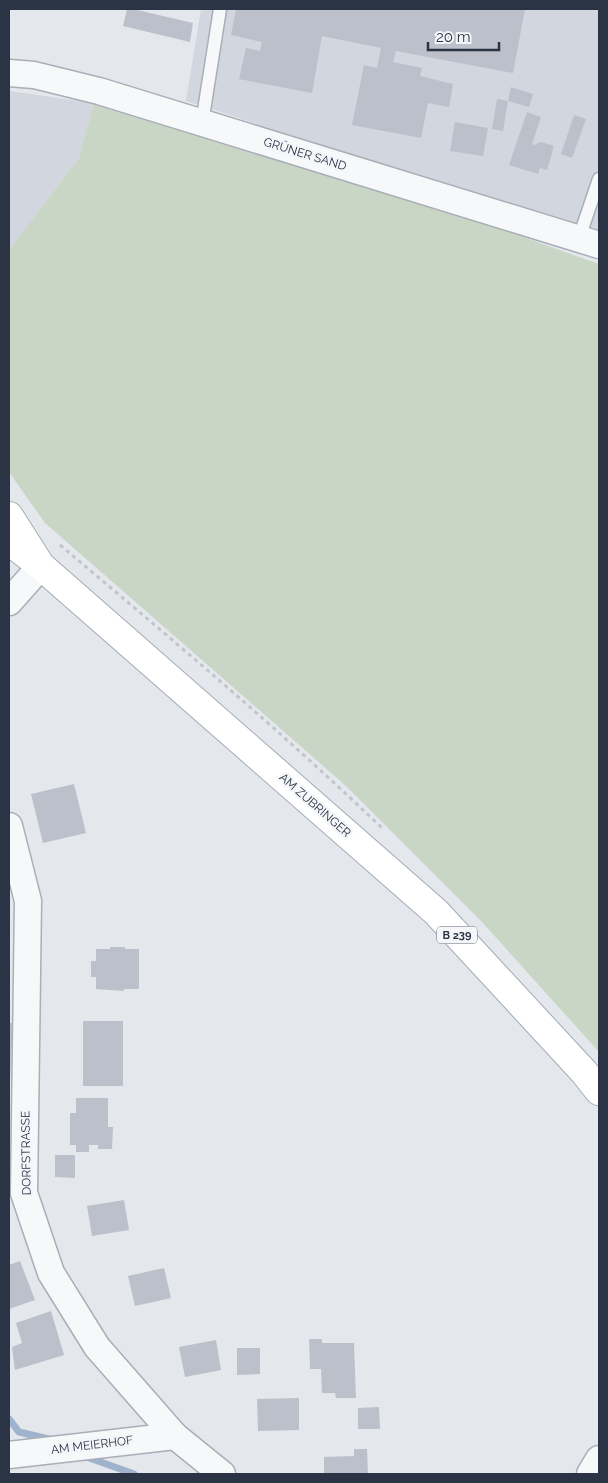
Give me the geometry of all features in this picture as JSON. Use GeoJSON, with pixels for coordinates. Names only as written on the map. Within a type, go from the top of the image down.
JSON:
{"type":"FeatureCollection","features":[{"type":"Feature","properties":{"kind":"main road"},"geometry":{"type":"LineString","coordinates":[[9,516],[41,566]]}},
{"type":"Feature","properties":{"kind":"main road","name":"AM ZUBRINGER"},"geometry":{"type":"LineString","coordinates":[[9,541],[41,566],[436,912],[584,1072],[599,1091]]}},
{"type":"Feature","properties":{"kind":"street","name":"GRÜNER SAND"},"geometry":{"type":"LineString","coordinates":[[9,73],[34,75],[99,91],[589,241]]}},
{"type":"Feature","properties":{"kind":"street"},"geometry":{"type":"LineString","coordinates":[[9,602],[41,566]]}},
{"type":"Feature","properties":{"kind":"street","name":"DORFSTRASSE"},"geometry":{"type":"LineString","coordinates":[[9,826],[28,901],[24,1193],[51,1273],[98,1346],[200,1466],[222,1474]]}},
{"type":"Feature","properties":{"kind":"street","name":"AM MEIERHOF"},"geometry":{"type":"LineString","coordinates":[[9,1455],[175,1436]]}},
{"type":"Feature","properties":{"kind":"street"},"geometry":{"type":"LineString","coordinates":[[590,1474],[599,1459]]}},
{"type":"Feature","properties":{"kind":"lane"},"geometry":{"type":"LineString","coordinates":[[202,122],[220,9]]}},
{"type":"Feature","properties":{"kind":"lane"},"geometry":{"type":"LineString","coordinates":[[589,241],[599,178]]}},
{"type":"Feature","properties":{"kind":"shaded area"},"geometry":{"type":"Polygon","coordinates":[[[201,9],[599,9],[599,234],[186,101],[201,9]]]}},
{"type":"Feature","properties":{"kind":"shaded area"},"geometry":{"type":"Polygon","coordinates":[[[9,91],[94,103],[79,158],[9,250],[9,91]]]}},
{"type":"Feature","properties":{"kind":"green space"},"geometry":{"type":"Polygon","coordinates":[[[94,103],[452,212],[599,264],[599,1052],[482,922],[345,785],[45,523],[9,472],[9,250],[79,158],[94,103]]]}},
{"type":"Feature","properties":{"kind":"building"},"geometry":{"type":"Polygon","coordinates":[[[127,9],[193,23],[190,42],[123,26],[127,9]]]}},
{"type":"Feature","properties":{"kind":"building"},"geometry":{"type":"Polygon","coordinates":[[[236,9],[525,9],[513,73],[396,51],[393,62],[422,68],[420,76],[453,84],[449,107],[428,103],[421,138],[352,125],[364,65],[377,68],[381,48],[322,36],[312,93],[239,79],[246,48],[260,51],[262,42],[231,35],[236,9]]]}},
{"type":"Feature","properties":{"kind":"building"},"geometry":{"type":"Polygon","coordinates":[[[511,87],[533,94],[529,107],[508,101],[511,87]]]}},
{"type":"Feature","properties":{"kind":"building"},"geometry":{"type":"Polygon","coordinates":[[[497,99],[508,101],[503,131],[492,129],[497,99]]]}},
{"type":"Feature","properties":{"kind":"building"},"geometry":{"type":"Polygon","coordinates":[[[527,112],[541,117],[532,144],[536,145],[541,142],[554,146],[547,170],[540,168],[538,174],[509,165],[527,112]]]}},
{"type":"Feature","properties":{"kind":"building"},"geometry":{"type":"Polygon","coordinates":[[[574,115],[586,119],[572,158],[561,154],[574,115]]]}},
{"type":"Feature","properties":{"kind":"building"},"geometry":{"type":"Polygon","coordinates":[[[455,122],[488,128],[483,156],[450,151],[455,122]]]}},
{"type":"Feature","properties":{"kind":"building"},"geometry":{"type":"Polygon","coordinates":[[[74,784],[86,833],[43,843],[31,794],[74,784]]]}},
{"type":"Feature","properties":{"kind":"building"},"geometry":{"type":"Polygon","coordinates":[[[110,947],[139,949],[139,989],[124,989],[124,991],[96,989],[96,977],[91,977],[91,961],[96,961],[96,949],[110,949],[110,947]]]}},
{"type":"Feature","properties":{"kind":"building"},"geometry":{"type":"Polygon","coordinates":[[[83,1021],[123,1021],[123,1086],[83,1086],[83,1021]]]}},
{"type":"Feature","properties":{"kind":"building"},"geometry":{"type":"Polygon","coordinates":[[[9,1023],[13,1023],[10,1082],[9,1082],[9,1023]]]}},
{"type":"Feature","properties":{"kind":"building"},"geometry":{"type":"Polygon","coordinates":[[[76,1098],[108,1098],[108,1127],[113,1127],[112,1149],[98,1149],[98,1145],[89,1145],[89,1152],[76,1152],[76,1145],[70,1145],[70,1113],[76,1113],[76,1098]]]}},
{"type":"Feature","properties":{"kind":"building"},"geometry":{"type":"Polygon","coordinates":[[[55,1155],[75,1155],[75,1178],[55,1177],[55,1155]]]}},
{"type":"Feature","properties":{"kind":"building"},"geometry":{"type":"Polygon","coordinates":[[[124,1200],[129,1230],[92,1236],[87,1206],[124,1200]]]}},
{"type":"Feature","properties":{"kind":"building"},"geometry":{"type":"Polygon","coordinates":[[[20,1261],[35,1300],[9,1309],[9,1265],[20,1261]]]}},
{"type":"Feature","properties":{"kind":"building"},"geometry":{"type":"Polygon","coordinates":[[[164,1268],[171,1298],[135,1306],[128,1276],[164,1268]]]}},
{"type":"Feature","properties":{"kind":"building"},"geometry":{"type":"Polygon","coordinates":[[[51,1311],[64,1355],[15,1370],[12,1347],[22,1343],[16,1323],[51,1311]]]}},
{"type":"Feature","properties":{"kind":"building"},"geometry":{"type":"Polygon","coordinates":[[[309,1339],[322,1339],[322,1343],[354,1343],[356,1398],[336,1398],[335,1393],[322,1393],[321,1369],[310,1369],[309,1339]]]}},
{"type":"Feature","properties":{"kind":"building"},"geometry":{"type":"Polygon","coordinates":[[[216,1340],[221,1370],[185,1377],[179,1347],[216,1340]]]}},
{"type":"Feature","properties":{"kind":"building"},"geometry":{"type":"Polygon","coordinates":[[[237,1348],[260,1348],[260,1374],[237,1375],[237,1348]]]}},
{"type":"Feature","properties":{"kind":"building"},"geometry":{"type":"Polygon","coordinates":[[[299,1398],[299,1430],[258,1431],[257,1399],[299,1398]]]}},
{"type":"Feature","properties":{"kind":"building"},"geometry":{"type":"Polygon","coordinates":[[[379,1407],[380,1429],[358,1429],[358,1408],[379,1407]]]}},
{"type":"Feature","properties":{"kind":"building"},"geometry":{"type":"Polygon","coordinates":[[[354,1449],[367,1449],[368,1474],[324,1474],[324,1457],[354,1456],[354,1449]]]}},
{"type":"Feature","properties":{"kind":"waterway"},"geometry":{"type":"LineString","coordinates":[[9,1419],[19,1432],[53,1440]]}},
{"type":"Feature","properties":{"kind":"waterway"},"geometry":{"type":"LineString","coordinates":[[84,1456],[134,1474]]}}]}
